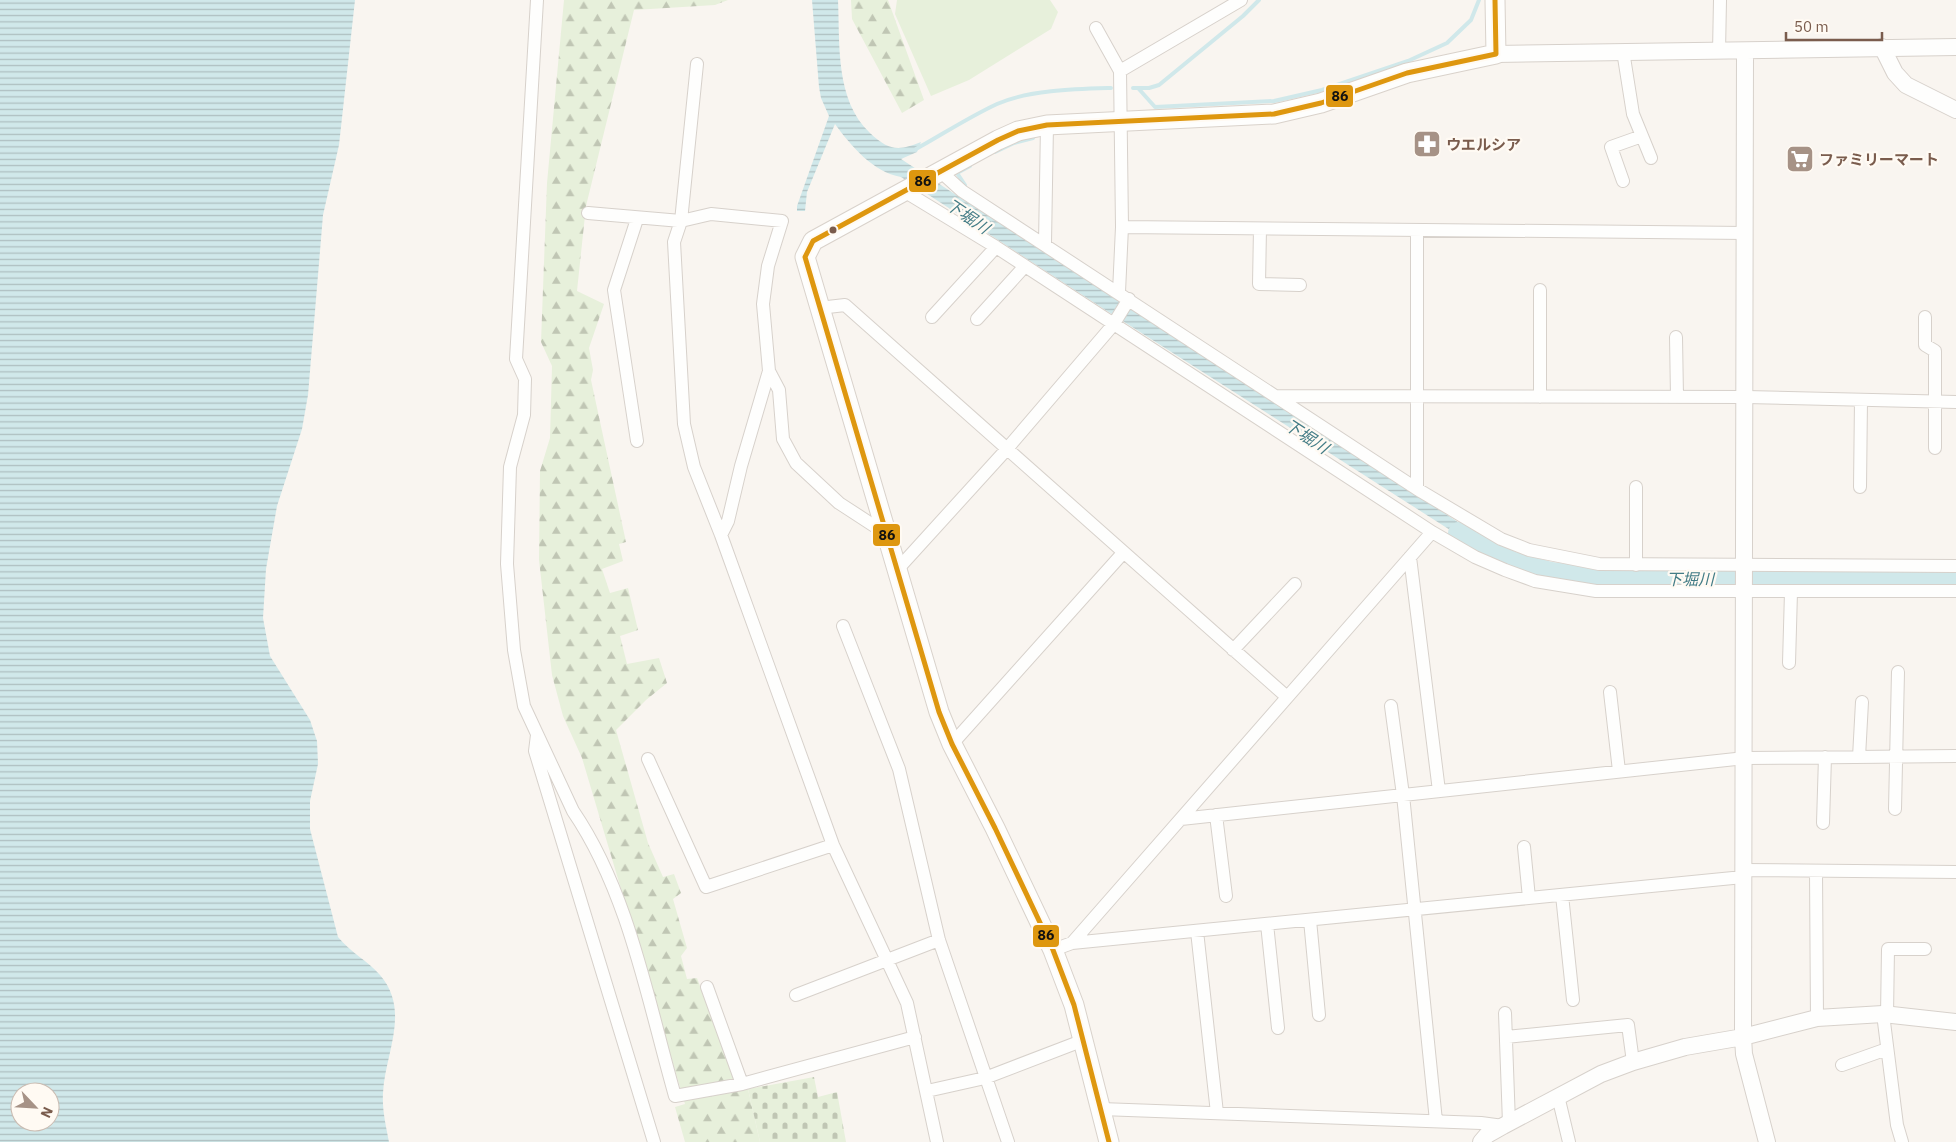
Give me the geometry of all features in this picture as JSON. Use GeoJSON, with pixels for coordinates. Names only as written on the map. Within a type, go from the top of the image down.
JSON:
{"type":"FeatureCollection","features":[{"type":"Feature","properties":{"kind":"main road"},"geometry":{"type":"LineString","coordinates":[[1109,1142],[1074,1005],[1053,950],[995,828],[952,744],[939,712],[805,257],[813,241],[936,173],[1018,131],[1047,125],[1289,112],[1321,103],[1406,73],[1496,54],[1495,0]]}},
{"type":"Feature","properties":{"kind":"street"},"geometry":{"type":"LineString","coordinates":[[537,0],[516,359],[525,379],[524,415],[510,468],[507,564],[516,659],[524,706],[620,904],[675,1096],[742,1084],[915,1037]]}},
{"type":"Feature","properties":{"kind":"street"},"geometry":{"type":"LineString","coordinates":[[1120,71],[1240,0]]}},
{"type":"Feature","properties":{"kind":"street"},"geometry":{"type":"LineString","coordinates":[[1720,0],[1720,52]]}},
{"type":"Feature","properties":{"kind":"street"},"geometry":{"type":"LineString","coordinates":[[896,571],[1006,450],[1113,325],[1124,295],[1120,71],[1096,28]]}},
{"type":"Feature","properties":{"kind":"street"},"geometry":{"type":"LineString","coordinates":[[1882,47],[1895,73],[1906,85],[1956,110]]}},
{"type":"Feature","properties":{"kind":"street"},"geometry":{"type":"LineString","coordinates":[[1496,54],[1956,47]]}},
{"type":"Feature","properties":{"kind":"street"},"geometry":{"type":"LineString","coordinates":[[1745,51],[1746,397],[1744,565],[1745,758],[1742,874],[1743,1036],[1744,1054],[1767,1142]]}},
{"type":"Feature","properties":{"kind":"street"},"geometry":{"type":"LineString","coordinates":[[1623,52],[1633,114],[1651,158]]}},
{"type":"Feature","properties":{"kind":"street"},"geometry":{"type":"LineString","coordinates":[[697,64],[681,221],[674,242],[684,424],[694,467],[721,535],[833,845],[907,1003],[937,1142]]}},
{"type":"Feature","properties":{"kind":"street"},"geometry":{"type":"LineString","coordinates":[[1045,243],[1047,125]]}},
{"type":"Feature","properties":{"kind":"street"},"geometry":{"type":"LineString","coordinates":[[1623,181],[1611,147],[1642,136]]}},
{"type":"Feature","properties":{"kind":"street"},"geometry":{"type":"LineString","coordinates":[[936,173],[1417,489],[1501,540],[1529,550],[1599,564],[1956,566]]}},
{"type":"Feature","properties":{"kind":"street"},"geometry":{"type":"LineString","coordinates":[[907,189],[1432,532],[1475,557],[1505,570],[1535,581],[1596,591],[1956,592]]}},
{"type":"Feature","properties":{"kind":"street"},"geometry":{"type":"LineString","coordinates":[[588,213],[638,219],[681,221],[711,214],[782,221],[768,266],[764,304],[769,371],[750,432],[728,520],[721,535]]}},
{"type":"Feature","properties":{"kind":"street"},"geometry":{"type":"LineString","coordinates":[[637,441],[614,290],[638,219]]}},
{"type":"Feature","properties":{"kind":"street"},"geometry":{"type":"LineString","coordinates":[[1122,227],[1746,233]]}},
{"type":"Feature","properties":{"kind":"street"},"geometry":{"type":"LineString","coordinates":[[1260,229],[1259,284],[1300,285]]}},
{"type":"Feature","properties":{"kind":"street"},"geometry":{"type":"LineString","coordinates":[[1417,230],[1417,489]]}},
{"type":"Feature","properties":{"kind":"street"},"geometry":{"type":"LineString","coordinates":[[932,317],[996,247]]}},
{"type":"Feature","properties":{"kind":"street"},"geometry":{"type":"LineString","coordinates":[[977,319],[1025,266]]}},
{"type":"Feature","properties":{"kind":"street"},"geometry":{"type":"LineString","coordinates":[[1540,290],[1540,397]]}},
{"type":"Feature","properties":{"kind":"street"},"geometry":{"type":"LineString","coordinates":[[820,308],[845,305],[1006,450],[1287,697]]}},
{"type":"Feature","properties":{"kind":"street"},"geometry":{"type":"LineString","coordinates":[[1926,317],[1925,345],[1935,351],[1935,448]]}},
{"type":"Feature","properties":{"kind":"street"},"geometry":{"type":"LineString","coordinates":[[1676,337],[1676,397]]}},
{"type":"Feature","properties":{"kind":"street"},"geometry":{"type":"LineString","coordinates":[[769,371],[779,390],[784,439],[796,463],[838,503],[885,533]]}},
{"type":"Feature","properties":{"kind":"street"},"geometry":{"type":"LineString","coordinates":[[1276,396],[1746,397],[1956,402]]}},
{"type":"Feature","properties":{"kind":"street"},"geometry":{"type":"LineString","coordinates":[[1860,486],[1861,400]]}},
{"type":"Feature","properties":{"kind":"street"},"geometry":{"type":"LineString","coordinates":[[1636,487],[1636,564]]}},
{"type":"Feature","properties":{"kind":"street"},"geometry":{"type":"LineString","coordinates":[[1072,943],[1432,532]]}},
{"type":"Feature","properties":{"kind":"street"},"geometry":{"type":"LineString","coordinates":[[952,744],[1123,553]]}},
{"type":"Feature","properties":{"kind":"street"},"geometry":{"type":"LineString","coordinates":[[1410,557],[1439,791]]}},
{"type":"Feature","properties":{"kind":"street"},"geometry":{"type":"LineString","coordinates":[[1233,650],[1295,584]]}},
{"type":"Feature","properties":{"kind":"street"},"geometry":{"type":"LineString","coordinates":[[1789,662],[1791,592]]}},
{"type":"Feature","properties":{"kind":"street"},"geometry":{"type":"LineString","coordinates":[[843,626],[899,769],[939,940],[1008,1142]]}},
{"type":"Feature","properties":{"kind":"street"},"geometry":{"type":"LineString","coordinates":[[1895,809],[1898,672]]}},
{"type":"Feature","properties":{"kind":"street"},"geometry":{"type":"LineString","coordinates":[[1610,692],[1619,771]]}},
{"type":"Feature","properties":{"kind":"street"},"geometry":{"type":"LineString","coordinates":[[1859,757],[1862,702]]}},
{"type":"Feature","properties":{"kind":"street"},"geometry":{"type":"LineString","coordinates":[[1391,706],[1403,795],[1413,909],[1436,1121]]}},
{"type":"Feature","properties":{"kind":"street"},"geometry":{"type":"LineString","coordinates":[[537,735],[535,751],[654,1142]]}},
{"type":"Feature","properties":{"kind":"street"},"geometry":{"type":"LineString","coordinates":[[1181,818],[1745,758],[1956,756]]}},
{"type":"Feature","properties":{"kind":"street"},"geometry":{"type":"LineString","coordinates":[[1823,823],[1825,757]]}},
{"type":"Feature","properties":{"kind":"street"},"geometry":{"type":"LineString","coordinates":[[648,759],[706,887],[833,845]]}},
{"type":"Feature","properties":{"kind":"street"},"geometry":{"type":"LineString","coordinates":[[1216,815],[1226,896]]}},
{"type":"Feature","properties":{"kind":"street"},"geometry":{"type":"LineString","coordinates":[[1524,847],[1530,898]]}},
{"type":"Feature","properties":{"kind":"street"},"geometry":{"type":"LineString","coordinates":[[1053,950],[1072,943],[1562,895],[1742,874],[1816,871],[1956,872]]}},
{"type":"Feature","properties":{"kind":"street"},"geometry":{"type":"LineString","coordinates":[[1816,871],[1817,1018]]}},
{"type":"Feature","properties":{"kind":"street"},"geometry":{"type":"LineString","coordinates":[[1562,895],[1573,1000]]}},
{"type":"Feature","properties":{"kind":"street"},"geometry":{"type":"LineString","coordinates":[[1310,920],[1319,1015]]}},
{"type":"Feature","properties":{"kind":"street"},"geometry":{"type":"LineString","coordinates":[[1267,924],[1278,1028]]}},
{"type":"Feature","properties":{"kind":"street"},"geometry":{"type":"LineString","coordinates":[[1197,931],[1217,1113]]}},
{"type":"Feature","properties":{"kind":"street"},"geometry":{"type":"LineString","coordinates":[[796,995],[939,940]]}},
{"type":"Feature","properties":{"kind":"street"},"geometry":{"type":"LineString","coordinates":[[1902,1142],[1897,1125],[1887,1049],[1885,1014],[1888,949],[1925,949]]}},
{"type":"Feature","properties":{"kind":"street"},"geometry":{"type":"LineString","coordinates":[[707,987],[742,1084]]}},
{"type":"Feature","properties":{"kind":"street"},"geometry":{"type":"LineString","coordinates":[[1506,1013],[1506,1124]]}},
{"type":"Feature","properties":{"kind":"street"},"geometry":{"type":"LineString","coordinates":[[1487,1140],[1506,1124],[1600,1074],[1632,1062],[1685,1047],[1743,1036],[1817,1018],[1885,1014],[1956,1022]]}},
{"type":"Feature","properties":{"kind":"street"},"geometry":{"type":"LineString","coordinates":[[1506,1037],[1628,1025],[1632,1062]]}},
{"type":"Feature","properties":{"kind":"street"},"geometry":{"type":"LineString","coordinates":[[927,1091],[985,1078],[1084,1040]]}},
{"type":"Feature","properties":{"kind":"street"},"geometry":{"type":"LineString","coordinates":[[1842,1065],[1887,1049]]}},
{"type":"Feature","properties":{"kind":"street"},"geometry":{"type":"LineString","coordinates":[[1558,1096],[1569,1142]]}},
{"type":"Feature","properties":{"kind":"street"},"geometry":{"type":"LineString","coordinates":[[1101,1109],[1506,1124]]}},
{"type":"Feature","properties":{"kind":"green space"},"geometry":{"type":"Polygon","coordinates":[[[564,0],[728,0],[715,5],[634,10],[586,206],[577,291],[604,304],[589,348],[593,370],[591,380],[626,542],[619,544],[623,561],[602,569],[610,593],[628,588],[638,630],[620,636],[627,664],[659,658],[667,683],[646,700],[616,730],[648,843],[663,877],[674,874],[681,893],[673,899],[687,948],[681,956],[687,979],[697,978],[739,1090],[748,1089],[760,1142],[685,1142],[675,1107],[685,1104],[582,758],[563,716],[552,675],[539,560],[540,471],[550,438],[552,366],[541,342],[547,183],[564,0]]]}},
{"type":"Feature","properties":{"kind":"green space"},"geometry":{"type":"Polygon","coordinates":[[[851,0],[888,0],[924,100],[902,113],[852,19],[851,0]]]}},
{"type":"Feature","properties":{"kind":"green space"},"geometry":{"type":"Polygon","coordinates":[[[897,0],[1050,0],[1058,12],[1051,29],[969,80],[931,96],[895,14],[897,0]]]}},
{"type":"Feature","properties":{"kind":"green space"},"geometry":{"type":"Polygon","coordinates":[[[814,1077],[818,1097],[837,1092],[846,1142],[760,1142],[748,1089],[814,1077]]]}},
{"type":"Feature","properties":{"kind":"water"},"geometry":{"type":"Polygon","coordinates":[[[0,0],[355,0],[339,145],[323,215],[308,395],[302,429],[277,506],[266,569],[263,618],[270,656],[310,720],[317,741],[318,764],[310,801],[310,829],[338,937],[380,975],[389,989],[394,1003],[394,1032],[383,1093],[389,1142],[0,1142],[0,0]]]}},
{"type":"Feature","properties":{"kind":"water"},"geometry":{"type":"Polygon","coordinates":[[[812,0],[838,0],[842,71],[845,88],[859,120],[877,139],[894,148],[906,147],[921,142],[917,152],[901,159],[1487,541],[1483,551],[901,177],[881,170],[848,141],[835,124],[807,192],[805,211],[797,211],[797,206],[829,116],[821,98],[819,87],[812,0]]]}},
{"type":"Feature","properties":{"kind":"waterway"},"geometry":{"type":"LineString","coordinates":[[1133,88],[1149,88],[1159,85],[1243,16],[1259,0]]}},
{"type":"Feature","properties":{"kind":"waterway"},"geometry":{"type":"LineString","coordinates":[[1138,88],[1155,107],[1274,101],[1322,90],[1408,61],[1447,43],[1471,20],[1479,0]]}},
{"type":"Feature","properties":{"kind":"waterway"},"geometry":{"type":"LineString","coordinates":[[916,149],[976,114],[1009,99],[1053,91],[1111,88]]}},
{"type":"Feature","properties":{"kind":"waterway"},"geometry":{"type":"LineString","coordinates":[[995,152],[1014,143],[1033,138]]}},
{"type":"Feature","properties":{"kind":"waterway"},"geometry":{"type":"LineString","coordinates":[[965,185],[957,173],[970,166]]}},
{"type":"Feature","properties":{"kind":"waterway","name":"下堀川"},"geometry":{"type":"LineString","coordinates":[[1459,533],[1511,562],[1551,573],[1588,578],[1956,580]]}},
{"type":"Feature","properties":{"kind":"transit line","name":"86"},"geometry":{"type":"LineString","coordinates":[[1109,1142],[1074,1005],[1053,950],[995,828],[952,744],[939,712],[805,257],[813,241],[998,140],[1018,131],[1047,125],[1274,114],[1321,103],[1407,73],[1496,54],[1495,0]]}},
{"type":"Feature","properties":{"kind":"place","name":"ウエルシア"},"geometry":{"type":"Point","coordinates":[1427,144]}},
{"type":"Feature","properties":{"kind":"place","name":"ファミリーマート"},"geometry":{"type":"Point","coordinates":[1800,159]}}]}
